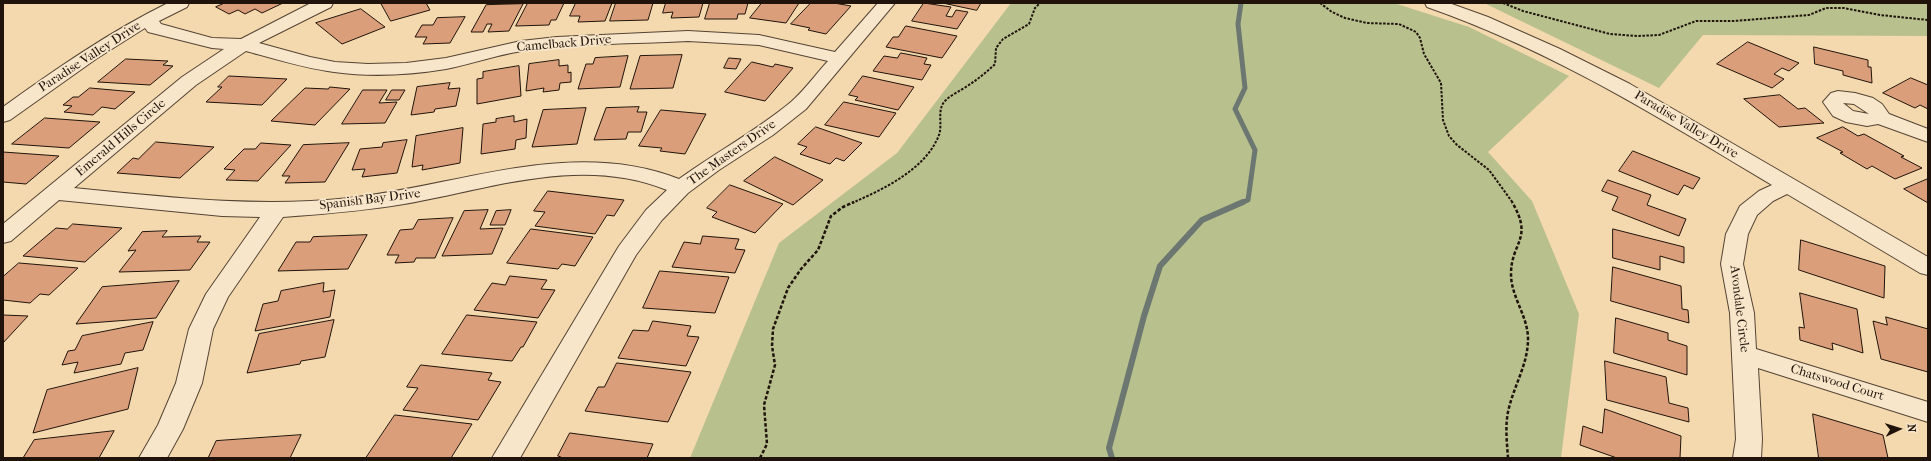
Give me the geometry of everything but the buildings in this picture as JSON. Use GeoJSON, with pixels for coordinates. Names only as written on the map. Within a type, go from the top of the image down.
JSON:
{"type":"FeatureCollection","features":[{"type":"Feature","properties":{"kind":"street","name":"Paradise Valley Drive"},"geometry":{"type":"LineString","coordinates":[[3,97],[77,47],[146,12],[181,3]]}},
{"type":"Feature","properties":{"kind":"street"},"geometry":{"type":"LineString","coordinates":[[242,44],[326,3]]}},
{"type":"Feature","properties":{"kind":"street","name":"The Masters Drive"},"geometry":{"type":"LineString","coordinates":[[506,458],[627,251],[654,215],[681,188],[712,164],[766,131],[799,105],[888,3]]}},
{"type":"Feature","properties":{"kind":"street","name":"Paradise Valley Drive"},"geometry":{"type":"LineString","coordinates":[[1433,3],[1500,28],[1584,66],[1928,267]]}},
{"type":"Feature","properties":{"kind":"street","name":"Paradise Valley Drive"},"geometry":{"type":"LineString","coordinates":[[3,116],[146,12]]}},
{"type":"Feature","properties":{"kind":"street","name":"Camelback Drive"},"geometry":{"type":"LineString","coordinates":[[146,12],[154,28],[212,43],[242,44],[308,62],[335,67],[368,69],[406,68],[446,63],[521,46],[557,42],[688,36],[728,36],[759,40],[840,58]]}},
{"type":"Feature","properties":{"kind":"street","name":"Emerald Hills Circle"},"geometry":{"type":"LineString","coordinates":[[3,236],[189,81],[242,44]]}},
{"type":"Feature","properties":{"kind":"street"},"geometry":{"type":"LineString","coordinates":[[1879,117],[1928,136]]}},
{"type":"Feature","properties":{"kind":"street","name":"Spanish Bay Drive"},"geometry":{"type":"LineString","coordinates":[[54,193],[222,209],[276,210],[364,203],[404,197],[528,172],[574,168],[617,170],[651,176],[681,188]]}},
{"type":"Feature","properties":{"kind":"street","name":"Avondale Circle"},"geometry":{"type":"LineString","coordinates":[[1747,458],[1749,439],[1746,355],[1742,313],[1732,264],[1737,234],[1748,211],[1766,196],[1788,185]]}},
{"type":"Feature","properties":{"kind":"street"},"geometry":{"type":"LineString","coordinates":[[153,458],[170,429],[189,384],[201,328],[218,294],[276,210]]}},
{"type":"Feature","properties":{"kind":"street","name":"Chatswood Court"},"geometry":{"type":"LineString","coordinates":[[1746,355],[1928,412]]}},
{"type":"Feature","properties":{"kind":"path"},"geometry":{"type":"LineString","coordinates":[[760,458],[767,444],[764,404],[775,365],[772,346],[773,329],[788,288],[801,269],[818,250],[831,216],[843,207],[875,193],[900,178],[925,157],[940,134],[940,112],[945,100],[960,88],[984,75],[995,64],[996,48],[1003,39],[1029,24],[1035,8],[1040,3]]}},
{"type":"Feature","properties":{"kind":"path"},"geometry":{"type":"LineString","coordinates":[[1320,3],[1334,13],[1345,18],[1366,23],[1400,24],[1416,33],[1421,40],[1424,53],[1441,83],[1441,112],[1447,134],[1457,145],[1492,174],[1520,217],[1523,230],[1511,275],[1516,298],[1527,326],[1528,337],[1524,365],[1507,414],[1508,458]]}},
{"type":"Feature","properties":{"kind":"path"},"geometry":{"type":"LineString","coordinates":[[1503,3],[1523,11],[1610,34],[1637,36],[1659,35],[1696,21],[1734,21],[1779,16],[1808,16],[1826,8],[1844,8],[1880,15],[1928,20]]}},
{"type":"Feature","properties":{"kind":"green space"},"geometry":{"type":"Polygon","coordinates":[[[1011,3],[1394,3],[1469,27],[1569,76],[1488,152],[1532,201],[1579,314],[1561,458],[690,458],[779,243],[897,153],[1011,3]]]}},
{"type":"Feature","properties":{"kind":"green space"},"geometry":{"type":"Polygon","coordinates":[[[1484,3],[1928,3],[1928,36],[1703,35],[1659,88],[1484,3]]]}},
{"type":"Feature","properties":{"kind":"waterway"},"geometry":{"type":"LineString","coordinates":[[1241,3],[1238,24],[1245,88],[1235,109],[1255,150],[1248,200],[1241,203]]}},
{"type":"Feature","properties":{"kind":"waterway"},"geometry":{"type":"LineString","coordinates":[[1112,458],[1109,448],[1144,316],[1160,266],[1202,220],[1243,202]]}}]}
